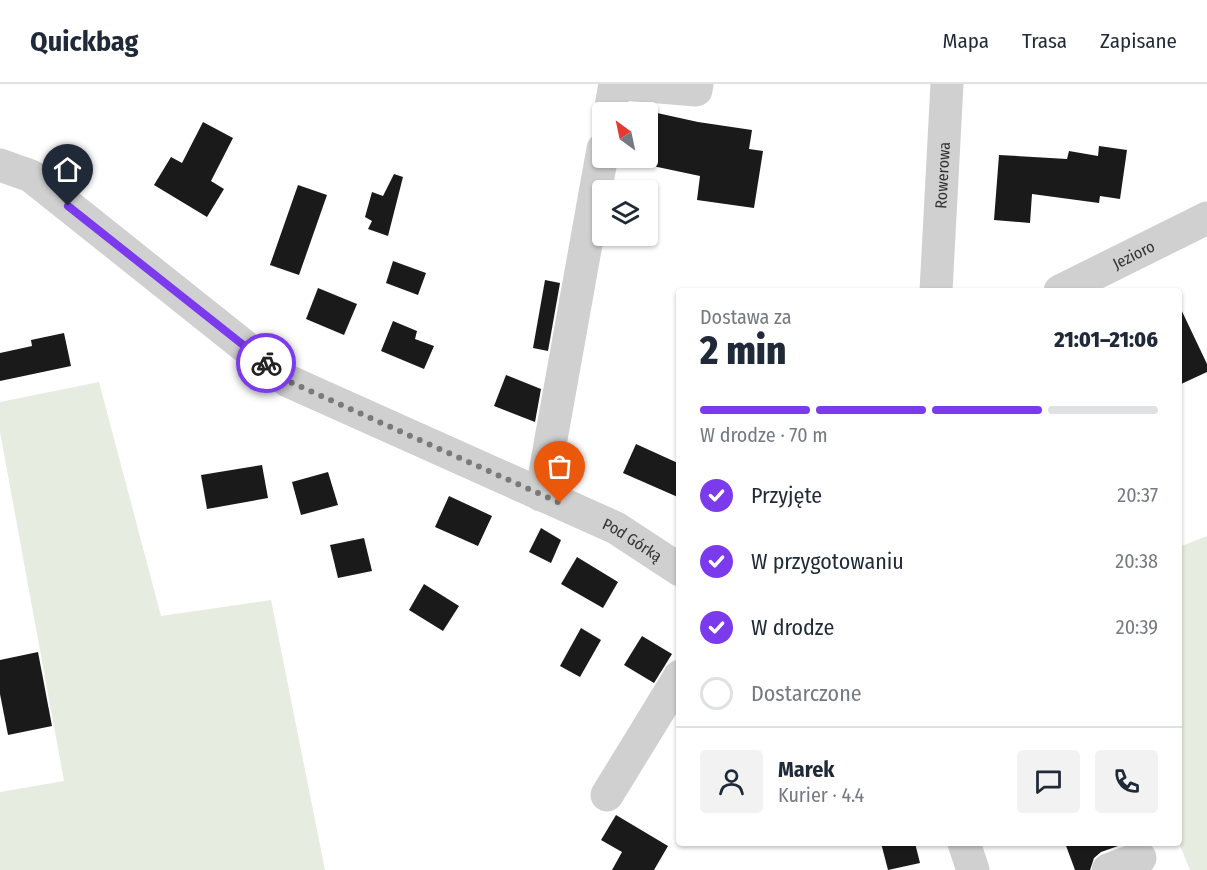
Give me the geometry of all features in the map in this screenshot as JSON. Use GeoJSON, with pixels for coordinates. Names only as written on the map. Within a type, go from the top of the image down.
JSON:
{"type":"FeatureCollection","features":[{"type":"Feature","properties":{"kind":"street"},"geometry":{"type":"LineString","coordinates":[[611,102],[615,84]]}},
{"type":"Feature","properties":{"kind":"street"},"geometry":{"type":"LineString","coordinates":[[624,84],[696,90],[697,84]]}},
{"type":"Feature","properties":{"kind":"street","name":"Rowerowa"},"geometry":{"type":"LineString","coordinates":[[939,283],[947,84]]}},
{"type":"Feature","properties":{"kind":"street","name":"Pod Górką"},"geometry":{"type":"LineString","coordinates":[[0,165],[31,176],[288,381],[616,528],[676,567]]}},
{"type":"Feature","properties":{"kind":"street"},"geometry":{"type":"LineString","coordinates":[[541,495],[600,168]]}},
{"type":"Feature","properties":{"kind":"street","name":"Jezioro"},"geometry":{"type":"LineString","coordinates":[[1066,288],[1207,218]]}},
{"type":"Feature","properties":{"kind":"street"},"geometry":{"type":"LineString","coordinates":[[607,795],[676,683]]}},
{"type":"Feature","properties":{"kind":"street"},"geometry":{"type":"LineString","coordinates":[[965,846],[973,870]]}},
{"type":"Feature","properties":{"kind":"street"},"geometry":{"type":"LineString","coordinates":[[1108,870],[1140,858]]}},
{"type":"Feature","properties":{"kind":"shaded area"},"geometry":{"type":"Polygon","coordinates":[[[99,382],[161,616],[271,600],[325,870],[0,870],[0,792],[64,781],[0,432],[0,402],[99,382]]]}},
{"type":"Feature","properties":{"kind":"shaded area"},"geometry":{"type":"Polygon","coordinates":[[[1207,536],[1207,870],[1190,870],[1180,846],[1182,546],[1207,536]]]}},
{"type":"Feature","properties":{"kind":"building"},"geometry":{"type":"Polygon","coordinates":[[[658,113],[752,130],[749,149],[763,151],[754,208],[697,200],[700,176],[658,167],[658,113]]]}},
{"type":"Feature","properties":{"kind":"building"},"geometry":{"type":"Polygon","coordinates":[[[203,122],[233,138],[211,181],[224,189],[207,217],[154,185],[171,157],[182,163],[203,122]]]}},
{"type":"Feature","properties":{"kind":"building"},"geometry":{"type":"Polygon","coordinates":[[[1099,146],[1127,150],[1120,199],[1100,196],[1099,203],[1032,194],[1030,223],[994,220],[999,155],[1067,159],[1069,151],[1098,156],[1099,146]]]}},
{"type":"Feature","properties":{"kind":"building"},"geometry":{"type":"Polygon","coordinates":[[[394,174],[403,177],[388,236],[368,229],[372,221],[365,217],[372,192],[383,196],[394,174]]]}},
{"type":"Feature","properties":{"kind":"building"},"geometry":{"type":"Polygon","coordinates":[[[298,185],[327,195],[299,275],[270,265],[298,185]]]}},
{"type":"Feature","properties":{"kind":"building"},"geometry":{"type":"Polygon","coordinates":[[[393,261],[426,273],[418,295],[386,283],[393,261]]]}},
{"type":"Feature","properties":{"kind":"building"},"geometry":{"type":"Polygon","coordinates":[[[545,280],[560,283],[548,351],[533,348],[545,280]]]}},
{"type":"Feature","properties":{"kind":"building"},"geometry":{"type":"Polygon","coordinates":[[[318,288],[357,304],[344,335],[306,319],[318,288]]]}},
{"type":"Feature","properties":{"kind":"building"},"geometry":{"type":"Polygon","coordinates":[[[1182,311],[1207,364],[1207,372],[1182,384],[1182,311]]]}},
{"type":"Feature","properties":{"kind":"building"},"geometry":{"type":"Polygon","coordinates":[[[393,321],[417,331],[415,339],[434,346],[424,369],[381,351],[393,321]]]}},
{"type":"Feature","properties":{"kind":"building"},"geometry":{"type":"Polygon","coordinates":[[[64,333],[71,366],[0,381],[0,353],[32,346],[31,340],[64,333]]]}},
{"type":"Feature","properties":{"kind":"building"},"geometry":{"type":"Polygon","coordinates":[[[506,375],[541,389],[535,422],[494,406],[506,375]]]}},
{"type":"Feature","properties":{"kind":"building"},"geometry":{"type":"Polygon","coordinates":[[[636,444],[676,462],[676,496],[623,473],[636,444]]]}},
{"type":"Feature","properties":{"kind":"building"},"geometry":{"type":"Polygon","coordinates":[[[262,465],[268,498],[207,509],[201,475],[262,465]]]}},
{"type":"Feature","properties":{"kind":"building"},"geometry":{"type":"Polygon","coordinates":[[[328,472],[338,505],[301,515],[292,482],[328,472]]]}},
{"type":"Feature","properties":{"kind":"building"},"geometry":{"type":"Polygon","coordinates":[[[449,496],[492,516],[478,546],[435,527],[449,496]]]}},
{"type":"Feature","properties":{"kind":"building"},"geometry":{"type":"Polygon","coordinates":[[[541,528],[561,540],[551,563],[529,552],[541,528]]]}},
{"type":"Feature","properties":{"kind":"building"},"geometry":{"type":"Polygon","coordinates":[[[364,538],[372,571],[338,578],[330,545],[364,538]]]}},
{"type":"Feature","properties":{"kind":"building"},"geometry":{"type":"Polygon","coordinates":[[[577,557],[618,582],[603,608],[561,584],[577,557]]]}},
{"type":"Feature","properties":{"kind":"building"},"geometry":{"type":"Polygon","coordinates":[[[424,584],[459,606],[443,631],[409,610],[424,584]]]}},
{"type":"Feature","properties":{"kind":"building"},"geometry":{"type":"Polygon","coordinates":[[[581,628],[601,640],[580,677],[560,666],[581,628]]]}},
{"type":"Feature","properties":{"kind":"building"},"geometry":{"type":"Polygon","coordinates":[[[642,636],[672,654],[654,683],[624,665],[642,636]]]}},
{"type":"Feature","properties":{"kind":"building"},"geometry":{"type":"Polygon","coordinates":[[[38,652],[52,726],[8,735],[0,694],[0,660],[38,652]]]}},
{"type":"Feature","properties":{"kind":"building"},"geometry":{"type":"Polygon","coordinates":[[[616,815],[668,846],[654,870],[612,870],[622,852],[601,840],[616,815]]]}},
{"type":"Feature","properties":{"kind":"building"},"geometry":{"type":"Polygon","coordinates":[[[882,846],[916,846],[920,863],[888,870],[882,846]]]}},
{"type":"Feature","properties":{"kind":"building"},"geometry":{"type":"Polygon","coordinates":[[[1066,846],[1118,846],[1101,852],[1094,858],[1090,870],[1075,870],[1066,846]]]}},
{"type":"Feature","properties":{"kind":"way so far"},"geometry":{"type":"LineString","coordinates":[[266,363],[288,381],[560,503]]}},
{"type":"Feature","properties":{"kind":"route"},"geometry":{"type":"LineString","coordinates":[[68,206],[266,363]]}}]}
